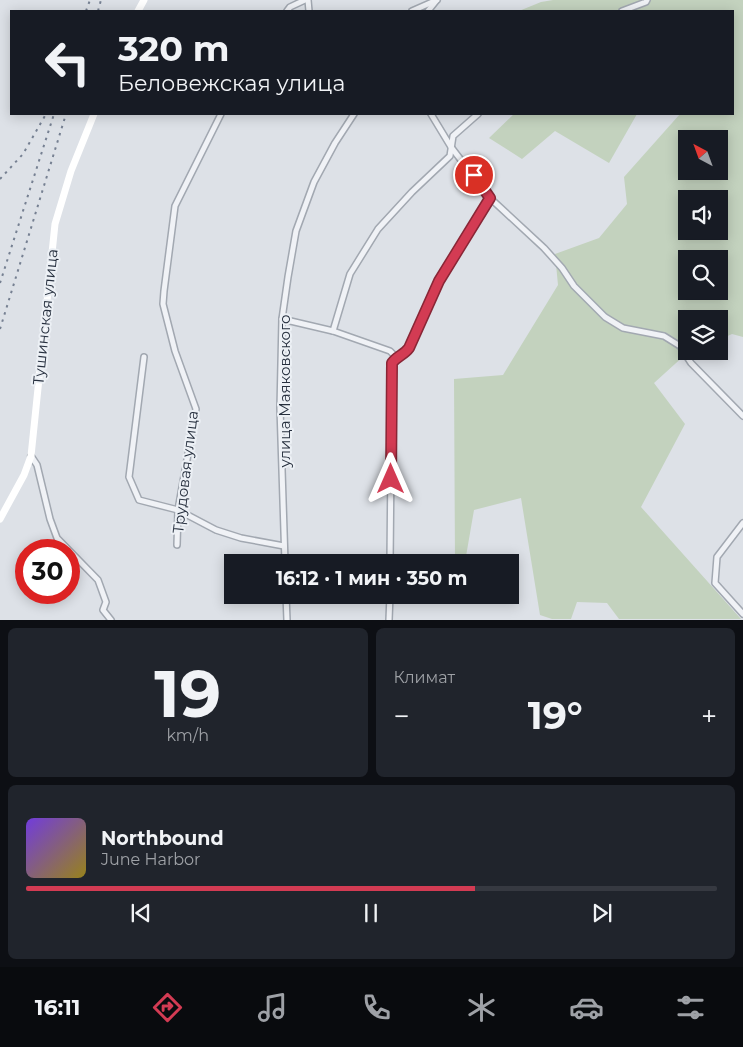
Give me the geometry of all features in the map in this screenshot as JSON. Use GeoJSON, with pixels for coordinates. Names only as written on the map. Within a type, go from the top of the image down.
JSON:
{"type":"FeatureCollection","features":[{"type":"Feature","properties":{"kind":"main road","name":"Тушинская улица"},"geometry":{"type":"LineString","coordinates":[[0,519],[24,475],[31,456],[55,224],[71,171],[94,115]]}},
{"type":"Feature","properties":{"kind":"street"},"geometry":{"type":"LineString","coordinates":[[288,10],[290,7],[307,0]]}},
{"type":"Feature","properties":{"kind":"street"},"geometry":{"type":"LineString","coordinates":[[414,10],[436,0]]}},
{"type":"Feature","properties":{"kind":"street"},"geometry":{"type":"LineString","coordinates":[[625,10],[646,2],[646,0]]}},
{"type":"Feature","properties":{"kind":"street","name":"Трудовая улица"},"geometry":{"type":"LineString","coordinates":[[177,545],[178,510],[196,409],[175,351],[163,304],[164,291],[175,206],[220,115]]}},
{"type":"Feature","properties":{"kind":"street","name":"улица Маяковского"},"geometry":{"type":"LineString","coordinates":[[284,554],[280,408],[282,319],[296,231],[314,182],[335,143],[353,115]]}},
{"type":"Feature","properties":{"kind":"street"},"geometry":{"type":"LineString","coordinates":[[432,115],[451,147],[490,198],[562,268],[574,286],[605,317],[623,328],[664,336],[680,346],[691,362],[743,416]]}},
{"type":"Feature","properties":{"kind":"street"},"geometry":{"type":"LineString","coordinates":[[333,331],[350,274],[378,229],[412,192],[450,156],[453,136],[477,115]]}},
{"type":"Feature","properties":{"kind":"street"},"geometry":{"type":"LineString","coordinates":[[390,554],[392,363],[396,357],[405,353],[409,348],[439,281],[490,198]]}},
{"type":"Feature","properties":{"kind":"street"},"geometry":{"type":"LineString","coordinates":[[282,319],[333,331],[390,351],[396,357]]}},
{"type":"Feature","properties":{"kind":"street"},"geometry":{"type":"LineString","coordinates":[[144,356],[129,477],[139,500],[178,510],[216,530],[240,538],[284,546]]}},
{"type":"Feature","properties":{"kind":"street"},"geometry":{"type":"LineString","coordinates":[[31,456],[37,465],[50,519],[57,538],[98,580],[106,602],[103,610],[111,620]]}},
{"type":"Feature","properties":{"kind":"street"},"geometry":{"type":"LineString","coordinates":[[743,523],[717,557],[715,583],[743,614]]}},
{"type":"Feature","properties":{"kind":"street"},"geometry":{"type":"LineString","coordinates":[[286,604],[287,620]]}},
{"type":"Feature","properties":{"kind":"street"},"geometry":{"type":"LineString","coordinates":[[389,620],[390,604]]}},
{"type":"Feature","properties":{"kind":"green space"},"geometry":{"type":"Polygon","coordinates":[[[553,0],[743,0],[743,337],[732,334],[728,336],[728,310],[678,310],[679,360],[654,383],[685,424],[641,507],[741,619],[619,619],[607,603],[577,602],[571,619],[552,619],[540,615],[521,498],[474,510],[466,554],[455,554],[454,379],[503,375],[558,285],[555,254],[599,238],[627,204],[624,177],[679,115],[734,115],[734,10],[521,10],[541,2],[553,0]]]}},
{"type":"Feature","properties":{"kind":"green space"},"geometry":{"type":"Polygon","coordinates":[[[513,115],[636,115],[609,163],[555,131],[522,159],[489,138],[513,115]]]}},
{"type":"Feature","properties":{"kind":"railway"},"geometry":{"type":"LineString","coordinates":[[86,10],[90,0]]}},
{"type":"Feature","properties":{"kind":"railway"},"geometry":{"type":"LineString","coordinates":[[98,10],[101,0]]}},
{"type":"Feature","properties":{"kind":"railway"},"geometry":{"type":"LineString","coordinates":[[0,179],[23,154],[45,115]]}},
{"type":"Feature","properties":{"kind":"railway"},"geometry":{"type":"LineString","coordinates":[[0,283],[54,115]]}},
{"type":"Feature","properties":{"kind":"railway"},"geometry":{"type":"LineString","coordinates":[[0,329],[66,115]]}},
{"type":"Feature","properties":{"kind":"route"},"geometry":{"type":"LineString","coordinates":[[391,479],[392,363],[396,357],[405,353],[409,348],[439,281],[455,252],[490,198],[474,175]]}}]}
